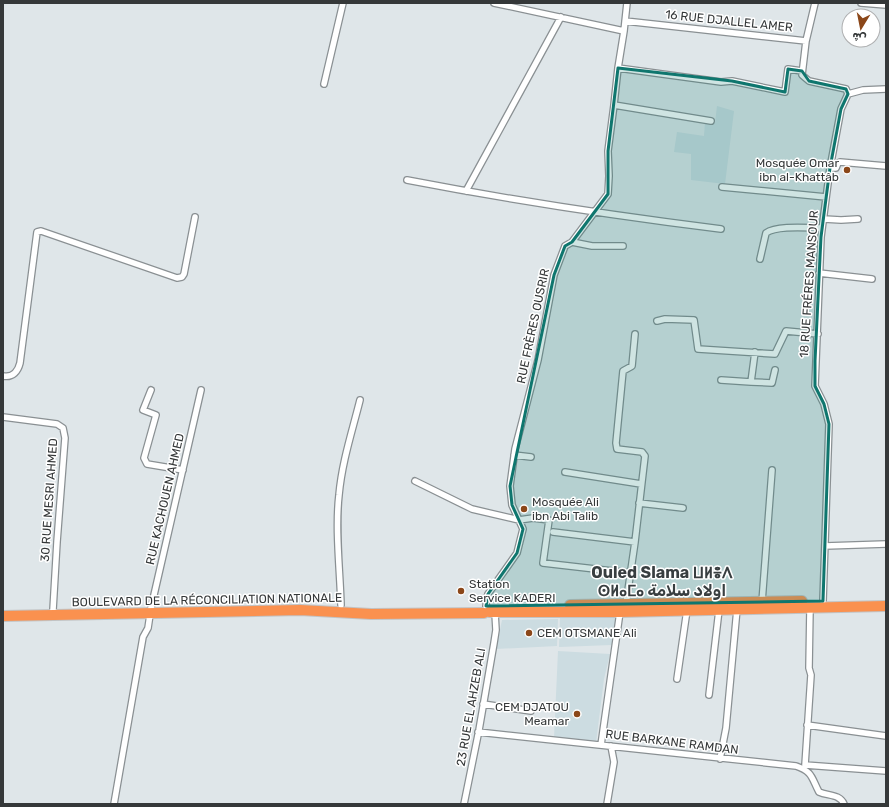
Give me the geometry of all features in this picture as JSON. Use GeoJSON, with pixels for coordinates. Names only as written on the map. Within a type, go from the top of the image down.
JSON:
{"type":"FeatureCollection","features":[{"type":"Feature","properties":{"kind":"highway"},"geometry":{"type":"LineString","coordinates":[[3,612],[53,610],[151,610],[341,604],[371,607],[488,610],[623,608],[762,602],[886,599]]}},
{"type":"Feature","properties":{"kind":"highway"},"geometry":{"type":"LineString","coordinates":[[623,608],[719,610],[886,606]]}},
{"type":"Feature","properties":{"kind":"highway","name":"BOULEVARD DE LA RÉCONCILIATION NATIONALE"},"geometry":{"type":"LineString","coordinates":[[3,616],[151,610],[300,610],[371,614],[488,610]]}},
{"type":"Feature","properties":{"kind":"street"},"geometry":{"type":"LineString","coordinates":[[324,84],[343,3]]}},
{"type":"Feature","properties":{"kind":"street"},"geometry":{"type":"LineString","coordinates":[[494,3],[624,32]]}},
{"type":"Feature","properties":{"kind":"street","name":"RUE FRÈRES OUSRIR"},"geometry":{"type":"LineString","coordinates":[[488,610],[488,594],[517,553],[523,529],[512,505],[510,486],[514,455],[538,360],[554,275],[565,246],[572,242],[608,194],[608,151],[627,3]]}},
{"type":"Feature","properties":{"kind":"street"},"geometry":{"type":"LineString","coordinates":[[815,3],[806,41],[802,75],[809,81],[846,88],[848,94],[863,90],[886,89]]}},
{"type":"Feature","properties":{"kind":"street"},"geometry":{"type":"LineString","coordinates":[[861,3],[886,5]]}},
{"type":"Feature","properties":{"kind":"street"},"geometry":{"type":"LineString","coordinates":[[466,191],[561,18]]}},
{"type":"Feature","properties":{"kind":"street","name":"16 RUE DJALLEL AMER"},"geometry":{"type":"LineString","coordinates":[[625,21],[806,41]]}},
{"type":"Feature","properties":{"kind":"street"},"geometry":{"type":"LineString","coordinates":[[618,68],[721,82],[732,81],[785,92],[788,69],[802,72]]}},
{"type":"Feature","properties":{"kind":"street","name":"18 RUE FRÉRES MANSOUR"},"geometry":{"type":"LineString","coordinates":[[823,600],[829,424],[824,404],[815,386],[819,273],[822,228],[830,168],[841,109],[848,94]]}},
{"type":"Feature","properties":{"kind":"street"},"geometry":{"type":"LineString","coordinates":[[614,105],[711,121]]}},
{"type":"Feature","properties":{"kind":"street"},"geometry":{"type":"LineString","coordinates":[[830,168],[836,168],[840,162],[886,166]]}},
{"type":"Feature","properties":{"kind":"street"},"geometry":{"type":"LineString","coordinates":[[407,180],[595,212],[720,229]]}},
{"type":"Feature","properties":{"kind":"street"},"geometry":{"type":"LineString","coordinates":[[722,187],[826,198]]}},
{"type":"Feature","properties":{"kind":"street"},"geometry":{"type":"LineString","coordinates":[[3,376],[7,377],[18,371],[20,363],[37,232],[41,231],[177,278],[182,277],[184,274],[195,217]]}},
{"type":"Feature","properties":{"kind":"street"},"geometry":{"type":"LineString","coordinates":[[824,219],[858,219]]}},
{"type":"Feature","properties":{"kind":"street"},"geometry":{"type":"LineString","coordinates":[[760,258],[766,233],[769,231],[790,227],[822,228]]}},
{"type":"Feature","properties":{"kind":"street"},"geometry":{"type":"LineString","coordinates":[[572,242],[592,246],[624,246]]}},
{"type":"Feature","properties":{"kind":"street"},"geometry":{"type":"LineString","coordinates":[[819,273],[872,279]]}},
{"type":"Feature","properties":{"kind":"street"},"geometry":{"type":"LineString","coordinates":[[657,321],[665,319],[694,320],[698,349],[775,354],[786,331],[818,334]]}},
{"type":"Feature","properties":{"kind":"street"},"geometry":{"type":"LineString","coordinates":[[601,745],[635,542],[645,456],[642,452],[617,449],[616,443],[623,371],[632,366],[635,334]]}},
{"type":"Feature","properties":{"kind":"street"},"geometry":{"type":"LineString","coordinates":[[751,382],[755,352]]}},
{"type":"Feature","properties":{"kind":"street"},"geometry":{"type":"LineString","coordinates":[[722,380],[772,383],[775,370]]}},
{"type":"Feature","properties":{"kind":"street"},"geometry":{"type":"LineString","coordinates":[[151,390],[142,410],[156,415],[144,458],[147,464],[183,470]]}},
{"type":"Feature","properties":{"kind":"street","name":"RUE KACHOUEN AHMED"},"geometry":{"type":"LineString","coordinates":[[114,804],[143,637],[148,628],[201,390]]}},
{"type":"Feature","properties":{"kind":"street"},"geometry":{"type":"LineString","coordinates":[[341,604],[338,497],[343,465],[360,400]]}},
{"type":"Feature","properties":{"kind":"street","name":"30 RUE MESRI AHMED"},"geometry":{"type":"LineString","coordinates":[[3,417],[57,424],[63,428],[65,438],[53,610]]}},
{"type":"Feature","properties":{"kind":"street"},"geometry":{"type":"LineString","coordinates":[[514,455],[530,457]]}},
{"type":"Feature","properties":{"kind":"street"},"geometry":{"type":"LineString","coordinates":[[762,602],[772,470]]}},
{"type":"Feature","properties":{"kind":"street"},"geometry":{"type":"LineString","coordinates":[[565,472],[641,484]]}},
{"type":"Feature","properties":{"kind":"street"},"geometry":{"type":"LineString","coordinates":[[415,481],[472,509],[519,520],[533,518],[549,520],[543,563],[630,573]]}},
{"type":"Feature","properties":{"kind":"street"},"geometry":{"type":"LineString","coordinates":[[639,503],[683,508]]}},
{"type":"Feature","properties":{"kind":"street"},"geometry":{"type":"LineString","coordinates":[[553,532],[635,542]]}},
{"type":"Feature","properties":{"kind":"street"},"geometry":{"type":"LineString","coordinates":[[825,546],[886,544]]}},
{"type":"Feature","properties":{"kind":"street"},"geometry":{"type":"LineString","coordinates":[[810,608],[809,668],[811,675],[805,765],[886,771]]}},
{"type":"Feature","properties":{"kind":"street"},"geometry":{"type":"LineString","coordinates":[[720,759],[726,728],[737,609]]}},
{"type":"Feature","properties":{"kind":"street","name":"23 RUE EL AHZEB ALI"},"geometry":{"type":"LineString","coordinates":[[464,804],[496,630],[488,610]]}},
{"type":"Feature","properties":{"kind":"street"},"geometry":{"type":"LineString","coordinates":[[677,679],[687,610]]}},
{"type":"Feature","properties":{"kind":"street"},"geometry":{"type":"LineString","coordinates":[[709,695],[719,610]]}},
{"type":"Feature","properties":{"kind":"street"},"geometry":{"type":"LineString","coordinates":[[483,704],[531,711]]}},
{"type":"Feature","properties":{"kind":"street"},"geometry":{"type":"LineString","coordinates":[[807,725],[886,736]]}},
{"type":"Feature","properties":{"kind":"street","name":"RUE BARKANE RAMDAN"},"geometry":{"type":"LineString","coordinates":[[478,732],[796,766],[806,770],[810,774],[819,792],[838,796],[843,800],[844,804]]}},
{"type":"Feature","properties":{"kind":"street"},"geometry":{"type":"LineString","coordinates":[[607,804],[614,762],[611,746]]}},
{"type":"Feature","properties":{"kind":"highlighted area"},"geometry":{"type":"Polygon","coordinates":[[[618,68],[732,81],[785,92],[788,69],[802,71],[809,81],[846,89],[848,94],[841,109],[830,168],[821,237],[815,361],[815,386],[824,404],[829,424],[823,601],[486,606],[488,594],[517,553],[523,529],[512,505],[510,486],[554,275],[565,246],[572,242],[608,194],[608,151],[618,68]]]}},
{"type":"Feature","properties":{"kind":"shaded area"},"geometry":{"type":"Polygon","coordinates":[[[717,106],[734,111],[725,184],[691,180],[691,154],[674,152],[677,132],[704,136],[705,123],[715,123],[717,106]]]}},
{"type":"Feature","properties":{"kind":"shaded area"},"geometry":{"type":"Polygon","coordinates":[[[616,617],[612,645],[559,647],[560,618],[616,617]]]}},
{"type":"Feature","properties":{"kind":"shaded area","name":"CEM OTSMANE Ali"},"geometry":{"type":"Polygon","coordinates":[[[558,619],[557,646],[496,649],[502,620],[558,619]]]}},
{"type":"Feature","properties":{"kind":"shaded area","name":"CEM DJATOU Meamar"},"geometry":{"type":"Polygon","coordinates":[[[558,651],[610,654],[604,679],[596,743],[554,738],[558,651]]]}},
{"type":"Feature","properties":{"kind":"place","name":"Mosquée Omar ibn al-Khattâb"},"geometry":{"type":"Point","coordinates":[847,170]}},
{"type":"Feature","properties":{"kind":"place","name":"Mosquée Ali ibn Abi Talib"},"geometry":{"type":"Point","coordinates":[524,509]}},
{"type":"Feature","properties":{"kind":"place","name":"Station Service KADERI"},"geometry":{"type":"Point","coordinates":[461,591]}},
{"type":"Feature","properties":{"kind":"place","name":"CEM OTSMANE Ali"},"geometry":{"type":"Point","coordinates":[529,633]}},
{"type":"Feature","properties":{"kind":"place","name":"CEM DJATOU Meamar"},"geometry":{"type":"Point","coordinates":[577,714]}},
{"type":"Feature","properties":{"kind":"district","name":"Ouled Slama ⵡⵍⴻⴷ ⵙⵍⴰⵎⴰ اولاد سلامة"},"geometry":{"type":"Point","coordinates":[662,581]}}]}
